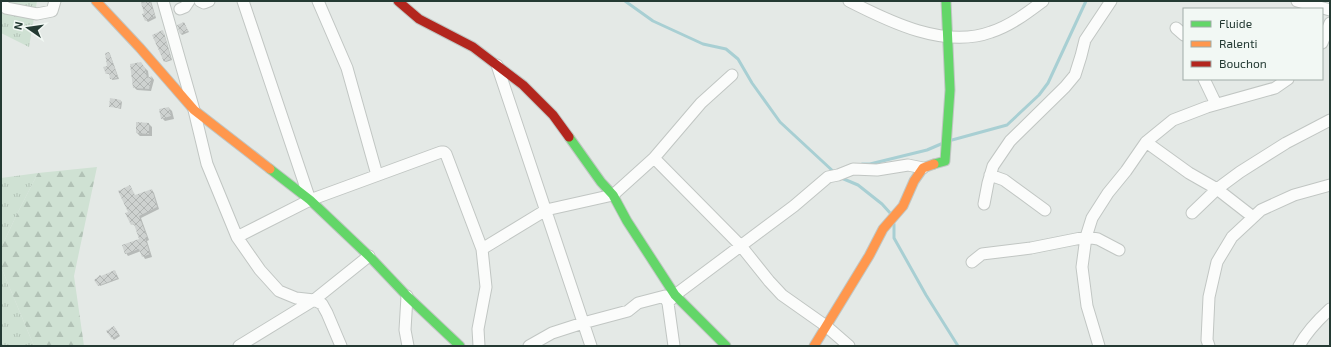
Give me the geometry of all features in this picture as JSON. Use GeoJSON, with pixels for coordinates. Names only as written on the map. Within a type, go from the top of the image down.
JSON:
{"type":"FeatureCollection","features":[{"type":"Feature","properties":{"kind":"street"},"geometry":{"type":"LineString","coordinates":[[1,2],[6,8],[37,14],[52,11],[55,1]]}},
{"type":"Feature","properties":{"kind":"street"},"geometry":{"type":"LineString","coordinates":[[96,1],[140,48],[194,110],[310,200],[460,346]]}},
{"type":"Feature","properties":{"kind":"street"},"geometry":{"type":"LineString","coordinates":[[163,1],[194,110],[207,164],[237,237],[260,270],[279,291],[296,298],[314,300],[322,304],[341,346]]}},
{"type":"Feature","properties":{"kind":"street"},"geometry":{"type":"LineString","coordinates":[[180,9],[189,1]]}},
{"type":"Feature","properties":{"kind":"street"},"geometry":{"type":"LineString","coordinates":[[200,1],[204,3],[209,1]]}},
{"type":"Feature","properties":{"kind":"street"},"geometry":{"type":"LineString","coordinates":[[242,1],[310,200]]}},
{"type":"Feature","properties":{"kind":"street"},"geometry":{"type":"LineString","coordinates":[[318,1],[347,68],[376,175]]}},
{"type":"Feature","properties":{"kind":"street"},"geometry":{"type":"LineString","coordinates":[[398,1],[419,19],[473,47],[523,86],[553,116],[601,182],[613,195],[627,221],[650,257],[669,298],[674,346]]}},
{"type":"Feature","properties":{"kind":"street"},"geometry":{"type":"LineString","coordinates":[[850,1],[877,15],[917,31],[948,37],[967,38],[991,32],[1020,18],[1043,1]]}},
{"type":"Feature","properties":{"kind":"street"},"geometry":{"type":"LineString","coordinates":[[528,346],[552,333],[628,311],[638,303],[669,298],[794,206],[828,177],[853,169],[877,170],[908,165],[923,168],[945,161],[950,90],[946,1]]}},
{"type":"Feature","properties":{"kind":"street"},"geometry":{"type":"LineString","coordinates":[[984,204],[993,166],[1010,141],[1066,87],[1074,75],[1085,40],[1106,6],[1111,1]]}},
{"type":"Feature","properties":{"kind":"street"},"geometry":{"type":"LineString","coordinates":[[1298,1],[1323,8]]}},
{"type":"Feature","properties":{"kind":"street"},"geometry":{"type":"LineString","coordinates":[[1323,40],[1329,30]]}},
{"type":"Feature","properties":{"kind":"street"},"geometry":{"type":"LineString","coordinates":[[497,65],[591,346]]}},
{"type":"Feature","properties":{"kind":"street"},"geometry":{"type":"LineString","coordinates":[[482,249],[546,210],[613,195],[654,158],[701,103],[732,75]]}},
{"type":"Feature","properties":{"kind":"street"},"geometry":{"type":"LineString","coordinates":[[1204,80],[1216,104]]}},
{"type":"Feature","properties":{"kind":"street"},"geometry":{"type":"LineString","coordinates":[[1099,346],[1087,306],[1082,267],[1086,237],[1092,218],[1108,193],[1126,171],[1146,142],[1173,120],[1216,104],[1276,88],[1287,80]]}},
{"type":"Feature","properties":{"kind":"street"},"geometry":{"type":"LineString","coordinates":[[1192,213],[1217,189],[1286,143],[1330,120]]}},
{"type":"Feature","properties":{"kind":"street"},"geometry":{"type":"LineString","coordinates":[[1146,142],[1189,174],[1217,189],[1253,217]]}},
{"type":"Feature","properties":{"kind":"street"},"geometry":{"type":"LineString","coordinates":[[237,237],[310,200],[376,175],[444,152],[482,249],[486,287],[478,329],[479,346]]}},
{"type":"Feature","properties":{"kind":"street"},"geometry":{"type":"LineString","coordinates":[[654,158],[741,246],[782,295],[826,326],[848,346]]}},
{"type":"Feature","properties":{"kind":"street"},"geometry":{"type":"LineString","coordinates":[[814,346],[890,221],[903,206],[914,181],[923,168]]}},
{"type":"Feature","properties":{"kind":"street"},"geometry":{"type":"LineString","coordinates":[[990,175],[1004,180],[1044,210]]}},
{"type":"Feature","properties":{"kind":"street"},"geometry":{"type":"LineString","coordinates":[[1209,346],[1207,340],[1209,297],[1217,262],[1232,237],[1261,210],[1294,195],[1330,185]]}},
{"type":"Feature","properties":{"kind":"street"},"geometry":{"type":"LineString","coordinates":[[972,262],[982,254],[1031,248],[1086,237],[1098,239],[1119,250]]}},
{"type":"Feature","properties":{"kind":"street"},"geometry":{"type":"LineString","coordinates":[[239,346],[314,300],[369,256]]}},
{"type":"Feature","properties":{"kind":"street"},"geometry":{"type":"LineString","coordinates":[[407,296],[405,330],[408,346]]}},
{"type":"Feature","properties":{"kind":"street"},"geometry":{"type":"LineString","coordinates":[[669,298],[726,346]]}},
{"type":"Feature","properties":{"kind":"street"},"geometry":{"type":"LineString","coordinates":[[1299,346],[1316,321],[1330,309]]}},
{"type":"Feature","properties":{"kind":"green space"},"geometry":{"type":"Polygon","coordinates":[[[1,1],[37,1],[29,47],[1,33],[1,1]]]}},
{"type":"Feature","properties":{"kind":"green space"},"geometry":{"type":"Polygon","coordinates":[[[97,167],[74,276],[84,346],[34,346],[1,267],[1,248],[38,173],[97,167]]]}},
{"type":"Feature","properties":{"kind":"green space"},"geometry":{"type":"Polygon","coordinates":[[[38,173],[18,212],[1,248],[1,178],[38,173]]]}},
{"type":"Feature","properties":{"kind":"green space"},"geometry":{"type":"Polygon","coordinates":[[[1,267],[34,346],[1,346],[1,267]]]}},
{"type":"Feature","properties":{"kind":"building"},"geometry":{"type":"Polygon","coordinates":[[[150,1],[155,16],[145,21],[142,14],[144,13],[141,3],[150,1]]]}},
{"type":"Feature","properties":{"kind":"building"},"geometry":{"type":"Polygon","coordinates":[[[184,22],[188,31],[180,34],[177,25],[184,22]]]}},
{"type":"Feature","properties":{"kind":"building"},"geometry":{"type":"Polygon","coordinates":[[[163,30],[171,59],[164,62],[152,35],[163,30]]]}},
{"type":"Feature","properties":{"kind":"building"},"geometry":{"type":"Polygon","coordinates":[[[109,52],[118,78],[110,79],[109,73],[106,74],[103,67],[107,66],[105,53],[109,52]]]}},
{"type":"Feature","properties":{"kind":"building"},"geometry":{"type":"Polygon","coordinates":[[[141,62],[145,68],[147,78],[152,76],[149,89],[133,88],[130,64],[141,62]]]}},
{"type":"Feature","properties":{"kind":"building"},"geometry":{"type":"Polygon","coordinates":[[[110,98],[121,100],[120,108],[109,107],[110,98]]]}},
{"type":"Feature","properties":{"kind":"building"},"geometry":{"type":"Polygon","coordinates":[[[169,107],[171,116],[161,119],[159,109],[169,107]]]}},
{"type":"Feature","properties":{"kind":"building"},"geometry":{"type":"Polygon","coordinates":[[[136,122],[149,123],[149,134],[136,133],[136,122]]]}},
{"type":"Feature","properties":{"kind":"building"},"geometry":{"type":"Polygon","coordinates":[[[130,185],[135,195],[152,189],[157,207],[139,216],[147,237],[145,238],[150,254],[142,257],[139,249],[125,254],[122,245],[139,239],[134,224],[131,225],[125,213],[128,212],[118,191],[130,185]]]}},
{"type":"Feature","properties":{"kind":"building"},"geometry":{"type":"Polygon","coordinates":[[[115,270],[118,278],[98,286],[94,280],[100,275],[101,276],[115,270]]]}},
{"type":"Feature","properties":{"kind":"building"},"geometry":{"type":"Polygon","coordinates":[[[114,326],[119,334],[112,339],[106,331],[114,326]]]}},
{"type":"Feature","properties":{"kind":"waterway"},"geometry":{"type":"LineString","coordinates":[[625,1],[653,21],[703,44],[726,49],[738,59],[752,83],[780,122],[835,173]]}},
{"type":"Feature","properties":{"kind":"waterway"},"geometry":{"type":"LineString","coordinates":[[952,140],[1007,125],[1039,95],[1048,83],[1086,1]]}},
{"type":"Feature","properties":{"kind":"waterway"},"geometry":{"type":"LineString","coordinates":[[862,164],[870,164],[927,150],[941,144]]}},
{"type":"Feature","properties":{"kind":"waterway"},"geometry":{"type":"LineString","coordinates":[[839,177],[858,185],[882,204],[891,214]]}},
{"type":"Feature","properties":{"kind":"waterway"},"geometry":{"type":"LineString","coordinates":[[894,224],[894,238],[926,295],[958,346]]}},
{"type":"Feature","properties":{"kind":"traffic: fast"},"geometry":{"type":"LineString","coordinates":[[934,164],[945,161],[950,90],[946,1]]}},
{"type":"Feature","properties":{"kind":"traffic: fast"},"geometry":{"type":"LineString","coordinates":[[569,137],[601,182],[613,195],[627,221],[675,295],[726,346]]}},
{"type":"Feature","properties":{"kind":"traffic: fast"},"geometry":{"type":"LineString","coordinates":[[270,169],[310,200],[460,346]]}},
{"type":"Feature","properties":{"kind":"traffic: slow"},"geometry":{"type":"LineString","coordinates":[[96,1],[140,48],[194,110],[270,169]]}},
{"type":"Feature","properties":{"kind":"traffic: slow"},"geometry":{"type":"LineString","coordinates":[[814,346],[869,256],[883,229],[903,206],[914,181],[923,168],[934,164]]}},
{"type":"Feature","properties":{"kind":"traffic: jam"},"geometry":{"type":"LineString","coordinates":[[398,1],[419,19],[473,47],[523,85],[553,115],[569,137]]}}]}
